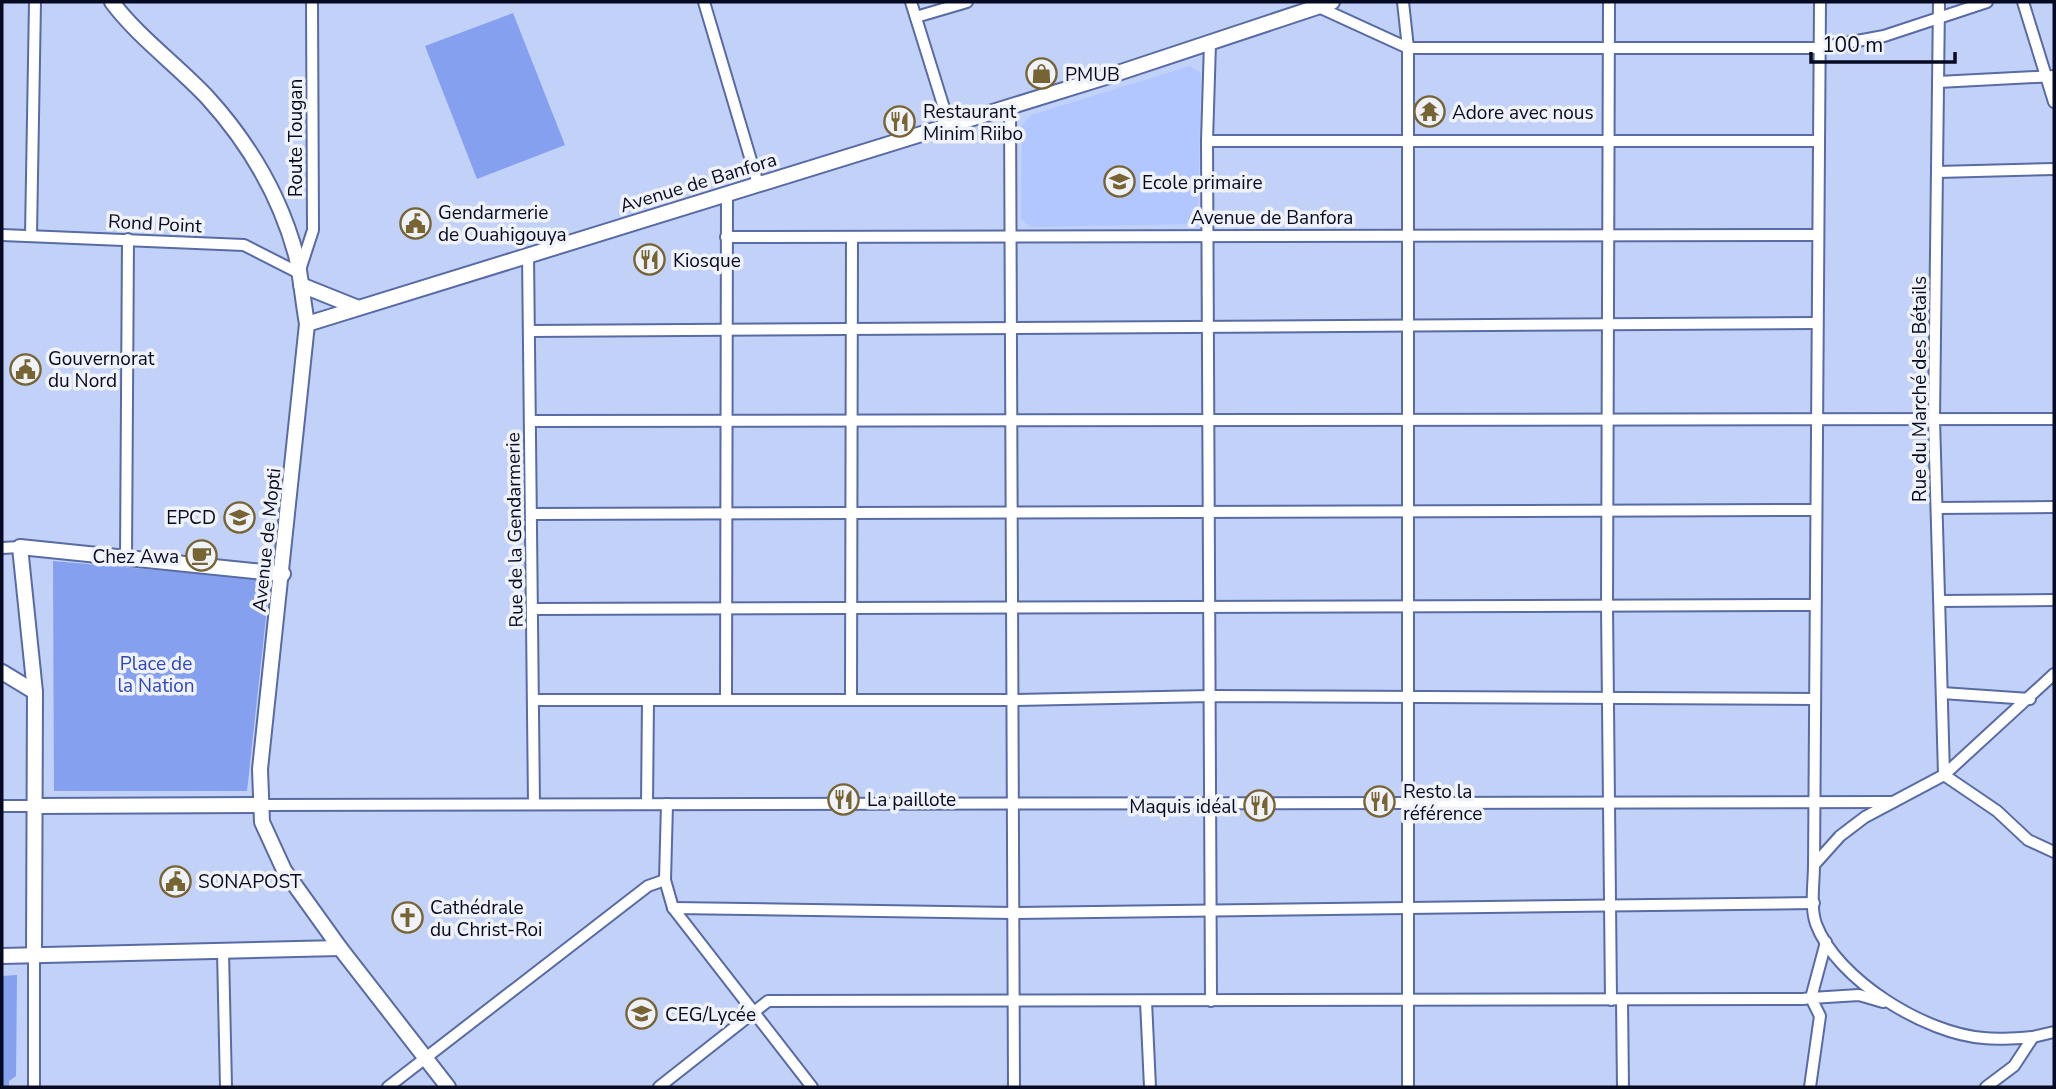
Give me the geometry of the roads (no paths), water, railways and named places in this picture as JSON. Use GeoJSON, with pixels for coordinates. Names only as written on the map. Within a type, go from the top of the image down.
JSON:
{"type":"FeatureCollection","features":[{"type":"Feature","properties":{"kind":"main road","name":"Avenue de Mopti"},"geometry":{"type":"LineString","coordinates":[[112,2],[206,97],[261,168],[285,220],[300,279],[307,324],[260,769],[260,805],[267,839],[284,870],[340,948],[448,1087]]}},
{"type":"Feature","properties":{"kind":"main road","name":"Avenue de Banfora"},"geometry":{"type":"LineString","coordinates":[[307,324],[1210,43],[1314,5],[1332,2]]}},
{"type":"Feature","properties":{"kind":"main road"},"geometry":{"type":"LineString","coordinates":[[300,279],[356,307]]}},
{"type":"Feature","properties":{"kind":"main road"},"geometry":{"type":"LineString","coordinates":[[34,955],[35,692],[20,547],[282,574]]}},
{"type":"Feature","properties":{"kind":"main road"},"geometry":{"type":"LineString","coordinates":[[2,671],[35,692]]}},
{"type":"Feature","properties":{"kind":"main road"},"geometry":{"type":"LineString","coordinates":[[34,806],[260,805]]}},
{"type":"Feature","properties":{"kind":"main road"},"geometry":{"type":"LineString","coordinates":[[2,956],[340,948]]}},
{"type":"Feature","properties":{"kind":"street"},"geometry":{"type":"LineString","coordinates":[[31,235],[35,2]]}},
{"type":"Feature","properties":{"kind":"street","name":"Route Tougan"},"geometry":{"type":"LineString","coordinates":[[300,279],[313,230],[312,2]]}},
{"type":"Feature","properties":{"kind":"street"},"geometry":{"type":"LineString","coordinates":[[704,2],[758,184]]}},
{"type":"Feature","properties":{"kind":"street"},"geometry":{"type":"LineString","coordinates":[[911,2],[949,124]]}},
{"type":"Feature","properties":{"kind":"street"},"geometry":{"type":"LineString","coordinates":[[916,17],[967,2]]}},
{"type":"Feature","properties":{"kind":"street"},"geometry":{"type":"LineString","coordinates":[[1403,2],[1408,48],[1408,1087]]}},
{"type":"Feature","properties":{"kind":"street"},"geometry":{"type":"LineString","coordinates":[[1609,2],[1608,607],[1611,905],[1623,1087]]}},
{"type":"Feature","properties":{"kind":"street"},"geometry":{"type":"LineString","coordinates":[[1819,2],[1813,802],[1815,923],[1840,964],[1886,1003]]}},
{"type":"Feature","properties":{"kind":"street","name":"Rue du Marché des Bétails"},"geometry":{"type":"LineString","coordinates":[[1939,2],[1934,419],[1944,775]]}},
{"type":"Feature","properties":{"kind":"street"},"geometry":{"type":"LineString","coordinates":[[1314,5],[1408,48],[1819,48],[1884,36],[1987,2]]}},
{"type":"Feature","properties":{"kind":"street"},"geometry":{"type":"LineString","coordinates":[[2023,2],[2050,76],[2054,102]]}},
{"type":"Feature","properties":{"kind":"street"},"geometry":{"type":"LineString","coordinates":[[1210,43],[1207,141],[1211,1001]]}},
{"type":"Feature","properties":{"kind":"street"},"geometry":{"type":"LineString","coordinates":[[1938,82],[2050,76]]}},
{"type":"Feature","properties":{"kind":"street"},"geometry":{"type":"LineString","coordinates":[[1010,104],[1014,1087]]}},
{"type":"Feature","properties":{"kind":"street"},"geometry":{"type":"LineString","coordinates":[[1207,141],[1818,141]]}},
{"type":"Feature","properties":{"kind":"street"},"geometry":{"type":"LineString","coordinates":[[1937,172],[2054,169]]}},
{"type":"Feature","properties":{"kind":"street"},"geometry":{"type":"LineString","coordinates":[[726,700],[727,193]]}},
{"type":"Feature","properties":{"kind":"street","name":"Rond Point"},"geometry":{"type":"LineString","coordinates":[[2,235],[244,245],[300,279]]}},
{"type":"Feature","properties":{"kind":"street","name":"Avenue de Banfora"},"geometry":{"type":"LineString","coordinates":[[726,237],[1818,235]]}},
{"type":"Feature","properties":{"kind":"street"},"geometry":{"type":"LineString","coordinates":[[851,700],[852,237]]}},
{"type":"Feature","properties":{"kind":"street"},"geometry":{"type":"LineString","coordinates":[[126,558],[128,239]]}},
{"type":"Feature","properties":{"kind":"street","name":"Rue de la Gendarmerie"},"geometry":{"type":"LineString","coordinates":[[528,254],[534,804]]}},
{"type":"Feature","properties":{"kind":"street"},"geometry":{"type":"LineString","coordinates":[[529,331],[1817,323]]}},
{"type":"Feature","properties":{"kind":"street"},"geometry":{"type":"LineString","coordinates":[[530,421],[1208,423],[2054,419]]}},
{"type":"Feature","properties":{"kind":"street"},"geometry":{"type":"LineString","coordinates":[[1937,508],[2054,507]]}},
{"type":"Feature","properties":{"kind":"street"},"geometry":{"type":"LineString","coordinates":[[531,514],[1815,510]]}},
{"type":"Feature","properties":{"kind":"street"},"geometry":{"type":"LineString","coordinates":[[2,548],[20,547]]}},
{"type":"Feature","properties":{"kind":"street"},"geometry":{"type":"LineString","coordinates":[[1941,601],[2054,600]]}},
{"type":"Feature","properties":{"kind":"street"},"geometry":{"type":"LineString","coordinates":[[532,610],[1814,605]]}},
{"type":"Feature","properties":{"kind":"street"},"geometry":{"type":"LineString","coordinates":[[1814,865],[1840,836],[1864,817],[1944,775],[2030,699],[2054,674]]}},
{"type":"Feature","properties":{"kind":"street"},"geometry":{"type":"LineString","coordinates":[[1942,693],[2030,699]]}},
{"type":"Feature","properties":{"kind":"street"},"geometry":{"type":"LineString","coordinates":[[533,700],[1013,699],[1210,695],[1814,699]]}},
{"type":"Feature","properties":{"kind":"street"},"geometry":{"type":"LineString","coordinates":[[647,804],[648,700]]}},
{"type":"Feature","properties":{"kind":"street"},"geometry":{"type":"LineString","coordinates":[[1944,775],[1997,811],[2028,841],[2054,852]]}},
{"type":"Feature","properties":{"kind":"street"},"geometry":{"type":"LineString","coordinates":[[260,805],[1894,802]]}},
{"type":"Feature","properties":{"kind":"street"},"geometry":{"type":"LineString","coordinates":[[667,804],[665,880],[673,908],[812,1087]]}},
{"type":"Feature","properties":{"kind":"street"},"geometry":{"type":"LineString","coordinates":[[2,806],[34,806]]}},
{"type":"Feature","properties":{"kind":"street"},"geometry":{"type":"LineString","coordinates":[[388,1087],[648,886],[665,880]]}},
{"type":"Feature","properties":{"kind":"street"},"geometry":{"type":"LineString","coordinates":[[673,908],[1013,913],[1814,903]]}},
{"type":"Feature","properties":{"kind":"street"},"geometry":{"type":"LineString","coordinates":[[1810,1087],[1820,1016],[1811,998],[1826,942]]}},
{"type":"Feature","properties":{"kind":"street"},"geometry":{"type":"LineString","coordinates":[[223,951],[226,1087]]}},
{"type":"Feature","properties":{"kind":"street"},"geometry":{"type":"LineString","coordinates":[[34,955],[34,1087]]}},
{"type":"Feature","properties":{"kind":"street"},"geometry":{"type":"LineString","coordinates":[[659,1087],[768,1001],[1616,1000],[1859,995],[1966,1035],[1984,1038],[2033,1037],[2054,1032]]}},
{"type":"Feature","properties":{"kind":"street"},"geometry":{"type":"LineString","coordinates":[[1146,1001],[1150,1087]]}},
{"type":"Feature","properties":{"kind":"street"},"geometry":{"type":"LineString","coordinates":[[1986,1087],[2014,1066],[2033,1037]]}},
{"type":"Feature","properties":{"kind":"place","name":"PMUB"},"geometry":{"type":"Point","coordinates":[1042,74]}},
{"type":"Feature","properties":{"kind":"place","name":"Adore avec nous"},"geometry":{"type":"Point","coordinates":[1429,112]}},
{"type":"Feature","properties":{"kind":"place","name":"Restaurant Minim Riibo"},"geometry":{"type":"Point","coordinates":[900,122]}},
{"type":"Feature","properties":{"kind":"place","name":"Ecole primaire"},"geometry":{"type":"Point","coordinates":[1119,182]}},
{"type":"Feature","properties":{"kind":"place","name":"Gendarmerie de Ouahigouya"},"geometry":{"type":"Point","coordinates":[415,223]}},
{"type":"Feature","properties":{"kind":"place","name":"Kiosque"},"geometry":{"type":"Point","coordinates":[650,260]}},
{"type":"Feature","properties":{"kind":"place","name":"Gouvernorat du Nord"},"geometry":{"type":"Point","coordinates":[25,369]}},
{"type":"Feature","properties":{"kind":"place","name":"EPCD"},"geometry":{"type":"Point","coordinates":[239,517]}},
{"type":"Feature","properties":{"kind":"place","name":"Chez Awa"},"geometry":{"type":"Point","coordinates":[202,556]}},
{"type":"Feature","properties":{"kind":"place","name":"La paillote"},"geometry":{"type":"Point","coordinates":[844,799]}},
{"type":"Feature","properties":{"kind":"place","name":"Resto la référence"},"geometry":{"type":"Point","coordinates":[1380,802]}},
{"type":"Feature","properties":{"kind":"place","name":"Maquis idéal"},"geometry":{"type":"Point","coordinates":[1260,806]}},
{"type":"Feature","properties":{"kind":"place","name":"SONAPOST"},"geometry":{"type":"Point","coordinates":[175,881]}},
{"type":"Feature","properties":{"kind":"place","name":"Cathédrale du Christ-Roi"},"geometry":{"type":"Point","coordinates":[407,918]}},
{"type":"Feature","properties":{"kind":"place","name":"CEG/Lycée"},"geometry":{"type":"Point","coordinates":[642,1014]}},
{"type":"Feature","properties":{"kind":"park label","name":"Place de la Nation"},"geometry":{"type":"Point","coordinates":[156,674]}}]}
